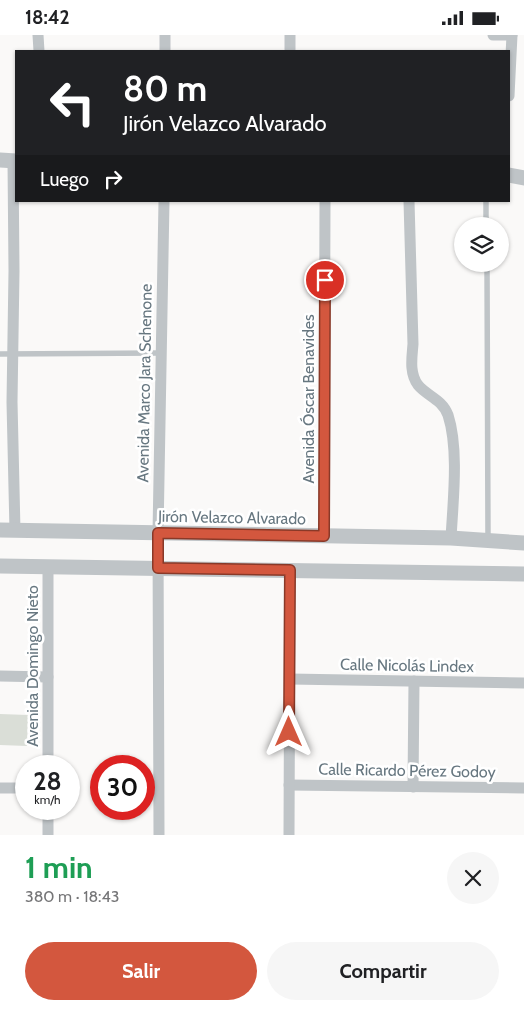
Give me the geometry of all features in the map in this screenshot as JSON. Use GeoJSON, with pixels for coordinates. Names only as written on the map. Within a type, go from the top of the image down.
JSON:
{"type":"FeatureCollection","features":[{"type":"Feature","properties":{"kind":"street"},"geometry":{"type":"LineString","coordinates":[[38,35],[38,50]]}},
{"type":"Feature","properties":{"kind":"street"},"geometry":{"type":"LineString","coordinates":[[165,35],[165,50]]}},
{"type":"Feature","properties":{"kind":"street"},"geometry":{"type":"LineString","coordinates":[[290,35],[290,50]]}},
{"type":"Feature","properties":{"kind":"street"},"geometry":{"type":"LineString","coordinates":[[493,35],[512,35],[510,76]]}},
{"type":"Feature","properties":{"kind":"street"},"geometry":{"type":"LineString","coordinates":[[8,531],[14,271],[10,161]]}},
{"type":"Feature","properties":{"kind":"street"},"geometry":{"type":"LineString","coordinates":[[510,175],[524,178]]}},
{"type":"Feature","properties":{"kind":"street","name":"Avenida Marco Jara Schenone"},"geometry":{"type":"LineString","coordinates":[[159,835],[158,533],[164,202]]}},
{"type":"Feature","properties":{"kind":"street","name":"Avenida Óscar Benavides"},"geometry":{"type":"LineString","coordinates":[[324,536],[325,202]]}},
{"type":"Feature","properties":{"kind":"street"},"geometry":{"type":"LineString","coordinates":[[409,202],[413,375],[419,386],[441,404],[447,413],[454,442],[451,538]]}},
{"type":"Feature","properties":{"kind":"street","name":"Jirón Velazco Alvarado"},"geometry":{"type":"LineString","coordinates":[[8,531],[451,538],[524,543]]}},
{"type":"Feature","properties":{"kind":"street"},"geometry":{"type":"LineString","coordinates":[[0,565],[524,574]]}},
{"type":"Feature","properties":{"kind":"street","name":"Avenida Domingo Nieto"},"geometry":{"type":"LineString","coordinates":[[48,566],[48,755]]}},
{"type":"Feature","properties":{"kind":"street"},"geometry":{"type":"LineString","coordinates":[[289,835],[290,570]]}},
{"type":"Feature","properties":{"kind":"street"},"geometry":{"type":"LineString","coordinates":[[0,676],[48,677]]}},
{"type":"Feature","properties":{"kind":"street","name":"Calle Nicolás Lindex"},"geometry":{"type":"LineString","coordinates":[[290,679],[524,683]]}},
{"type":"Feature","properties":{"kind":"street"},"geometry":{"type":"LineString","coordinates":[[413,787],[414,681]]}},
{"type":"Feature","properties":{"kind":"street","name":"Calle Ricardo Pérez Godoy"},"geometry":{"type":"LineString","coordinates":[[289,785],[524,788]]}},
{"type":"Feature","properties":{"kind":"street"},"geometry":{"type":"LineString","coordinates":[[0,788],[15,788]]}},
{"type":"Feature","properties":{"kind":"street"},"geometry":{"type":"LineString","coordinates":[[48,820],[48,835]]}},
{"type":"Feature","properties":{"kind":"lane"},"geometry":{"type":"LineString","coordinates":[[486,202],[486,217]]}},
{"type":"Feature","properties":{"kind":"lane"},"geometry":{"type":"LineString","coordinates":[[487,272],[488,541]]}},
{"type":"Feature","properties":{"kind":"lane"},"geometry":{"type":"LineString","coordinates":[[0,354],[161,353]]}},
{"type":"Feature","properties":{"kind":"shaded area"},"geometry":{"type":"Polygon","coordinates":[[[0,714],[28,715],[27,746],[0,745],[0,714]]]}},
{"type":"Feature","properties":{"kind":"route"},"geometry":{"type":"LineString","coordinates":[[289,732],[290,570],[158,568],[158,533],[324,536],[325,280]]}}]}
